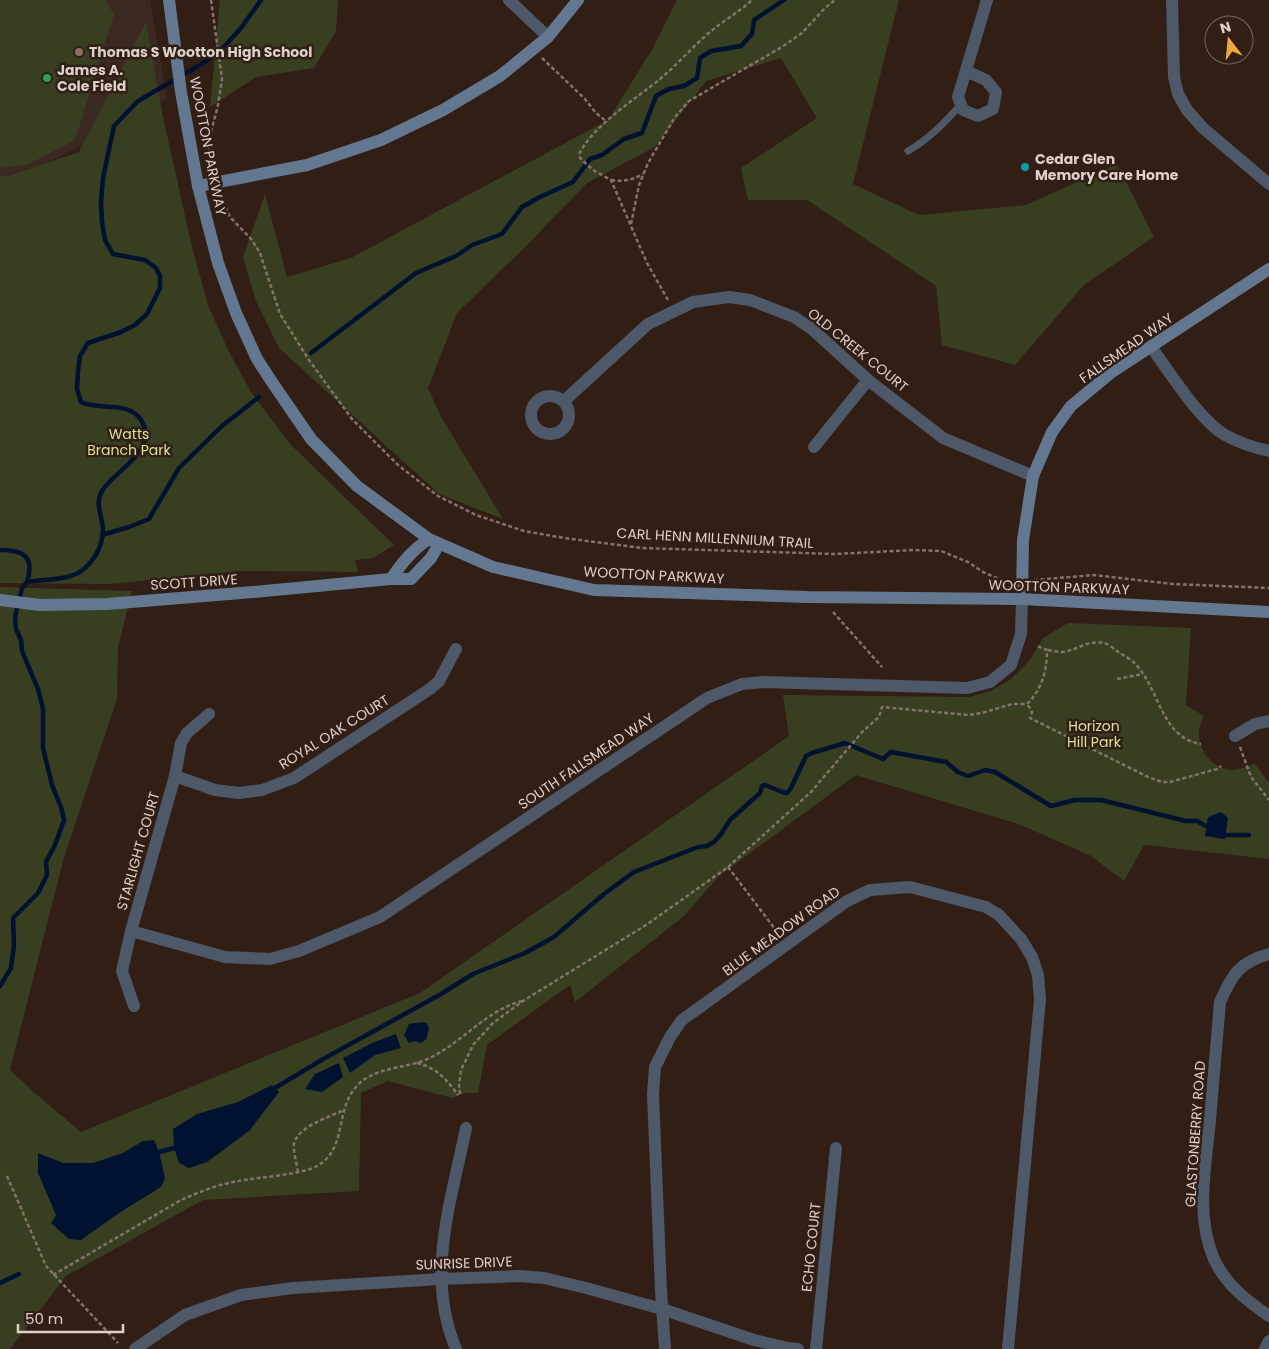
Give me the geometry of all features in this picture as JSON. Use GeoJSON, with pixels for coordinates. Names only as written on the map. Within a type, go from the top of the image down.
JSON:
{"type":"FeatureCollection","features":[{"type":"Feature","properties":{"kind":"main road","name":"WOOTTON PARKWAY"},"geometry":{"type":"LineString","coordinates":[[169,0],[181,92],[198,186],[218,263],[236,313],[257,358],[311,439],[357,486],[434,542],[493,567],[594,590],[807,597],[1022,599],[1269,612]]}},
{"type":"Feature","properties":{"kind":"main road"},"geometry":{"type":"LineString","coordinates":[[198,186],[307,165],[381,140],[443,110],[500,76],[548,37],[578,0]]}},
{"type":"Feature","properties":{"kind":"main road","name":"FALLSMEAD WAY"},"geometry":{"type":"LineString","coordinates":[[1022,599],[1023,540],[1033,476],[1052,432],[1071,406],[1112,372],[1269,269]]}},
{"type":"Feature","properties":{"kind":"main road"},"geometry":{"type":"LineString","coordinates":[[391,579],[416,548],[434,542]]}},
{"type":"Feature","properties":{"kind":"main road","name":"SCOTT DRIVE"},"geometry":{"type":"LineString","coordinates":[[0,600],[40,605],[107,604],[391,579],[411,580],[431,558],[434,542]]}},
{"type":"Feature","properties":{"kind":"street"},"geometry":{"type":"LineString","coordinates":[[509,0],[548,37]]}},
{"type":"Feature","properties":{"kind":"street"},"geometry":{"type":"LineString","coordinates":[[966,71],[986,80],[996,92],[993,109],[978,116],[963,110],[958,97],[986,0]]}},
{"type":"Feature","properties":{"kind":"street"},"geometry":{"type":"LineString","coordinates":[[1172,0],[1174,77],[1178,94],[1187,110],[1204,128],[1269,184]]}},
{"type":"Feature","properties":{"kind":"street","name":"OLD CREEK COURT"},"geometry":{"type":"LineString","coordinates":[[564,401],[648,324],[693,302],[729,297],[750,300],[794,318],[812,329],[868,380],[943,438],[1033,476]]}},
{"type":"Feature","properties":{"kind":"street"},"geometry":{"type":"LineString","coordinates":[[1151,347],[1204,418],[1225,435],[1256,448],[1269,451]]}},
{"type":"Feature","properties":{"kind":"street"},"geometry":{"type":"LineString","coordinates":[[814,447],[868,380]]}},
{"type":"Feature","properties":{"kind":"street","name":"SOUTH FALLSMEAD WAY"},"geometry":{"type":"LineString","coordinates":[[132,931],[225,957],[270,959],[299,952],[380,917],[707,698],[742,684],[764,682],[967,688],[990,682],[1011,665],[1021,634],[1022,599]]}},
{"type":"Feature","properties":{"kind":"street","name":"ROYAL OAK COURT"},"geometry":{"type":"LineString","coordinates":[[175,776],[215,790],[239,793],[262,790],[294,778],[430,689],[439,681],[456,649]]}},
{"type":"Feature","properties":{"kind":"street","name":"STARLIGHT COURT"},"geometry":{"type":"LineString","coordinates":[[134,1006],[122,971],[132,931],[175,776],[181,743],[187,733],[209,714]]}},
{"type":"Feature","properties":{"kind":"street"},"geometry":{"type":"LineString","coordinates":[[1235,736],[1255,724],[1269,721]]}},
{"type":"Feature","properties":{"kind":"street","name":"BLUE MEADOW ROAD"},"geometry":{"type":"LineString","coordinates":[[665,1349],[653,1094],[655,1067],[670,1037],[682,1020],[847,900],[870,890],[910,887],[986,907],[999,915],[1022,939],[1032,957],[1038,975],[1040,999],[1008,1349]]}},
{"type":"Feature","properties":{"kind":"street","name":"GLASTONBERRY ROAD"},"geometry":{"type":"LineString","coordinates":[[1269,954],[1252,958],[1230,978],[1220,1002],[1203,1194],[1205,1232],[1214,1259],[1230,1284],[1243,1298],[1269,1316]]}},
{"type":"Feature","properties":{"kind":"street"},"geometry":{"type":"LineString","coordinates":[[456,1349],[442,1299],[441,1245],[466,1128]]}},
{"type":"Feature","properties":{"kind":"street","name":"ECHO COURT"},"geometry":{"type":"LineString","coordinates":[[816,1349],[836,1148]]}},
{"type":"Feature","properties":{"kind":"street","name":"SUNRISE DRIVE"},"geometry":{"type":"LineString","coordinates":[[135,1349],[185,1315],[241,1295],[293,1288],[520,1276],[544,1278],[662,1309],[754,1340],[798,1349]]}},
{"type":"Feature","properties":{"kind":"street"},"geometry":{"type":"LineString","coordinates":[[1264,1349],[1269,1341]]}},
{"type":"Feature","properties":{"kind":"lane"},"geometry":{"type":"LineString","coordinates":[[908,151],[925,141],[948,120],[961,104]]}},
{"type":"Feature","properties":{"kind":"path"},"geometry":{"type":"LineString","coordinates":[[644,173],[622,182],[611,180],[593,170],[580,158],[579,154],[582,147],[596,131],[662,78],[710,32],[752,0]]}},
{"type":"Feature","properties":{"kind":"path"},"geometry":{"type":"LineString","coordinates":[[631,226],[636,198],[644,173],[675,117],[689,101],[782,47],[802,33],[835,0]]}},
{"type":"Feature","properties":{"kind":"path","name":"CARL HENN MILLENNIUM TRAIL"},"geometry":{"type":"LineString","coordinates":[[211,2],[222,79],[218,105],[208,144],[215,183],[230,218],[252,240],[260,253],[280,314],[309,360],[352,420],[398,465],[438,496],[476,515],[524,531],[642,548],[835,554],[914,550],[941,551],[968,562],[996,578],[1004,580],[1022,581],[1094,575],[1173,584],[1269,588]]}},
{"type":"Feature","properties":{"kind":"path"},"geometry":{"type":"LineString","coordinates":[[533,49],[607,122]]}},
{"type":"Feature","properties":{"kind":"path"},"geometry":{"type":"LineString","coordinates":[[611,180],[647,263],[676,311]]}},
{"type":"Feature","properties":{"kind":"path"},"geometry":{"type":"LineString","coordinates":[[833,612],[882,667]]}},
{"type":"Feature","properties":{"kind":"path"},"geometry":{"type":"LineString","coordinates":[[1037,646],[1047,650],[1063,652],[1088,643],[1106,643],[1137,665],[1162,711],[1181,736],[1201,744]]}},
{"type":"Feature","properties":{"kind":"path"},"geometry":{"type":"LineString","coordinates":[[882,707],[968,714],[982,713],[1012,704],[1027,704],[1035,697],[1042,683],[1047,668],[1047,650]]}},
{"type":"Feature","properties":{"kind":"path"},"geometry":{"type":"LineString","coordinates":[[1117,679],[1143,674]]}},
{"type":"Feature","properties":{"kind":"path"},"geometry":{"type":"LineString","coordinates":[[414,1063],[424,1065],[445,1076],[459,1095],[461,1070],[473,1045],[493,1022],[523,1000],[646,925],[728,867],[811,792],[863,731],[879,717],[882,707],[881,702]]}},
{"type":"Feature","properties":{"kind":"path"},"geometry":{"type":"LineString","coordinates":[[1027,704],[1032,712],[1030,718],[1148,777],[1162,782],[1170,782],[1216,770],[1221,766]]}},
{"type":"Feature","properties":{"kind":"path"},"geometry":{"type":"LineString","coordinates":[[1048,732],[1050,728]]}},
{"type":"Feature","properties":{"kind":"path"},"geometry":{"type":"LineString","coordinates":[[1235,736],[1251,777],[1269,800]]}},
{"type":"Feature","properties":{"kind":"path"},"geometry":{"type":"LineString","coordinates":[[728,867],[775,929]]}},
{"type":"Feature","properties":{"kind":"path"},"geometry":{"type":"LineString","coordinates":[[53,1275],[181,1200],[197,1193],[236,1181],[298,1172],[316,1167],[326,1160],[336,1147],[344,1110],[355,1088],[366,1079],[396,1067],[425,1060],[458,1042],[493,1013],[512,1003],[523,1000]]}},
{"type":"Feature","properties":{"kind":"path"},"geometry":{"type":"LineString","coordinates":[[298,1172],[294,1144],[300,1133],[315,1123],[344,1110]]}},
{"type":"Feature","properties":{"kind":"path"},"geometry":{"type":"LineString","coordinates":[[7,1176],[46,1266],[118,1343]]}},
{"type":"Feature","properties":{"kind":"shaded area","name":"James A. Cole Field"},"geometry":{"type":"Polygon","coordinates":[[[0,0],[150,0],[167,99],[94,140],[18,177],[0,176],[0,0]]]}},
{"type":"Feature","properties":{"kind":"green space","name":"James A. Cole Field"},"geometry":{"type":"Polygon","coordinates":[[[0,0],[106,0],[114,15],[75,140],[29,164],[0,168],[0,0]]]}},
{"type":"Feature","properties":{"kind":"green space"},"geometry":{"type":"Polygon","coordinates":[[[220,0],[338,0],[336,31],[314,68],[256,77],[210,107],[220,0]]]}},
{"type":"Feature","properties":{"kind":"green space"},"geometry":{"type":"Polygon","coordinates":[[[677,0],[899,0],[853,184],[919,215],[1026,205],[1117,164],[1154,237],[1084,285],[1015,365],[942,345],[936,286],[807,200],[748,200],[741,168],[817,118],[781,58],[706,81],[655,147],[587,183],[457,313],[428,388],[440,415],[503,519],[439,494],[279,348],[256,301],[243,257],[265,194],[287,277],[351,258],[608,120],[653,48],[677,0]]]}},
{"type":"Feature","properties":{"kind":"green space","name":"Watts Branch Park"},"geometry":{"type":"Polygon","coordinates":[[[146,22],[162,112],[192,247],[208,305],[228,350],[251,392],[290,444],[394,545],[373,558],[355,560],[358,572],[240,571],[109,584],[0,583],[0,176],[9,176],[79,152],[146,22]]]}},
{"type":"Feature","properties":{"kind":"green space","name":"Horizon Hill Park"},"geometry":{"type":"Polygon","coordinates":[[[0,587],[132,591],[118,648],[117,699],[64,857],[10,1070],[81,1132],[420,993],[789,736],[783,695],[969,697],[991,691],[1011,679],[1030,660],[1043,638],[1068,623],[1191,628],[1186,705],[1204,716],[1199,731],[1199,738],[1204,751],[1213,762],[1225,769],[1232,770],[1255,764],[1269,783],[1269,859],[1144,845],[1124,881],[1091,856],[1021,825],[856,775],[719,876],[684,916],[575,1002],[570,985],[487,1045],[478,1093],[465,1093],[452,1098],[388,1081],[361,1093],[359,1191],[203,1200],[66,1276],[10,1349],[0,1349],[0,587]]]}},
{"type":"Feature","properties":{"kind":"water"},"geometry":{"type":"Polygon","coordinates":[[[1221,812],[1228,818],[1225,839],[1205,836],[1208,817],[1221,812]]]}},
{"type":"Feature","properties":{"kind":"water"},"geometry":{"type":"Polygon","coordinates":[[[427,1023],[429,1029],[426,1039],[421,1043],[414,1041],[409,1043],[404,1035],[409,1024],[427,1023]]]}},
{"type":"Feature","properties":{"kind":"water"},"geometry":{"type":"Polygon","coordinates":[[[396,1034],[401,1048],[375,1055],[350,1073],[343,1058],[372,1043],[396,1034]]]}},
{"type":"Feature","properties":{"kind":"water"},"geometry":{"type":"Polygon","coordinates":[[[339,1063],[343,1077],[322,1092],[305,1089],[315,1074],[339,1063]]]}},
{"type":"Feature","properties":{"kind":"water"},"geometry":{"type":"Polygon","coordinates":[[[272,1085],[279,1092],[249,1131],[207,1162],[189,1168],[179,1163],[174,1148],[173,1129],[197,1114],[238,1102],[272,1085]]]}},
{"type":"Feature","properties":{"kind":"water"},"geometry":{"type":"Polygon","coordinates":[[[154,1140],[165,1178],[161,1187],[119,1213],[81,1240],[69,1239],[51,1223],[56,1215],[38,1173],[38,1153],[63,1163],[93,1163],[123,1153],[143,1141],[154,1140]]]}},
{"type":"Feature","properties":{"kind":"waterway"},"geometry":{"type":"LineString","coordinates":[[0,986],[11,968],[14,945],[13,918],[38,893],[47,875],[46,862],[55,845],[64,820],[52,785],[43,748],[43,709],[38,689],[22,651],[21,640],[16,629],[15,617],[22,588],[27,582],[58,579],[73,575],[85,568],[92,560],[100,547],[103,531],[99,506],[102,491],[134,459],[145,441],[145,431],[141,420],[135,414],[121,408],[88,405],[81,402],[77,389],[80,356],[88,343],[121,332],[135,325],[147,314],[160,288],[160,276],[156,268],[145,260],[113,254],[105,240],[101,202],[103,178],[114,126],[138,101],[205,62],[221,50],[241,28],[261,0]]}},
{"type":"Feature","properties":{"kind":"waterway"},"geometry":{"type":"LineString","coordinates":[[311,353],[416,273],[456,256],[472,245],[502,234],[522,207],[573,182],[590,159],[602,155],[624,139],[642,133],[656,96],[669,89],[684,86],[697,78],[700,58],[711,51],[741,46],[752,34],[754,20],[784,0]]}},
{"type":"Feature","properties":{"kind":"waterway"},"geometry":{"type":"LineString","coordinates":[[102,535],[149,519],[179,468],[222,426],[259,397]]}},
{"type":"Feature","properties":{"kind":"waterway"},"geometry":{"type":"LineString","coordinates":[[0,550],[15,551],[26,557],[30,566],[27,582]]}},
{"type":"Feature","properties":{"kind":"waterway"},"geometry":{"type":"LineString","coordinates":[[275,1088],[473,974],[525,953],[554,937],[604,894],[634,872],[714,842],[730,820],[760,793],[762,786],[765,785],[787,793],[806,756],[845,743],[883,759],[891,752],[946,762],[958,772],[968,776],[985,770],[995,772],[1051,806],[1075,800],[1101,800],[1186,821],[1197,821],[1206,826]]}},
{"type":"Feature","properties":{"kind":"waterway"},"geometry":{"type":"LineString","coordinates":[[1225,835],[1249,835]]}},
{"type":"Feature","properties":{"kind":"waterway"},"geometry":{"type":"LineString","coordinates":[[159,1152],[174,1148]]}},
{"type":"Feature","properties":{"kind":"waterway"},"geometry":{"type":"LineString","coordinates":[[0,1283],[19,1274]]}},
{"type":"Feature","properties":{"kind":"place","name":"Thomas S Wootton High School"},"geometry":{"type":"Point","coordinates":[79,52]}},
{"type":"Feature","properties":{"kind":"place","name":"James A. Cole Field"},"geometry":{"type":"Point","coordinates":[47,78]}},
{"type":"Feature","properties":{"kind":"place","name":"Cedar Glen Memory Care Home"},"geometry":{"type":"Point","coordinates":[1025,167]}}]}
